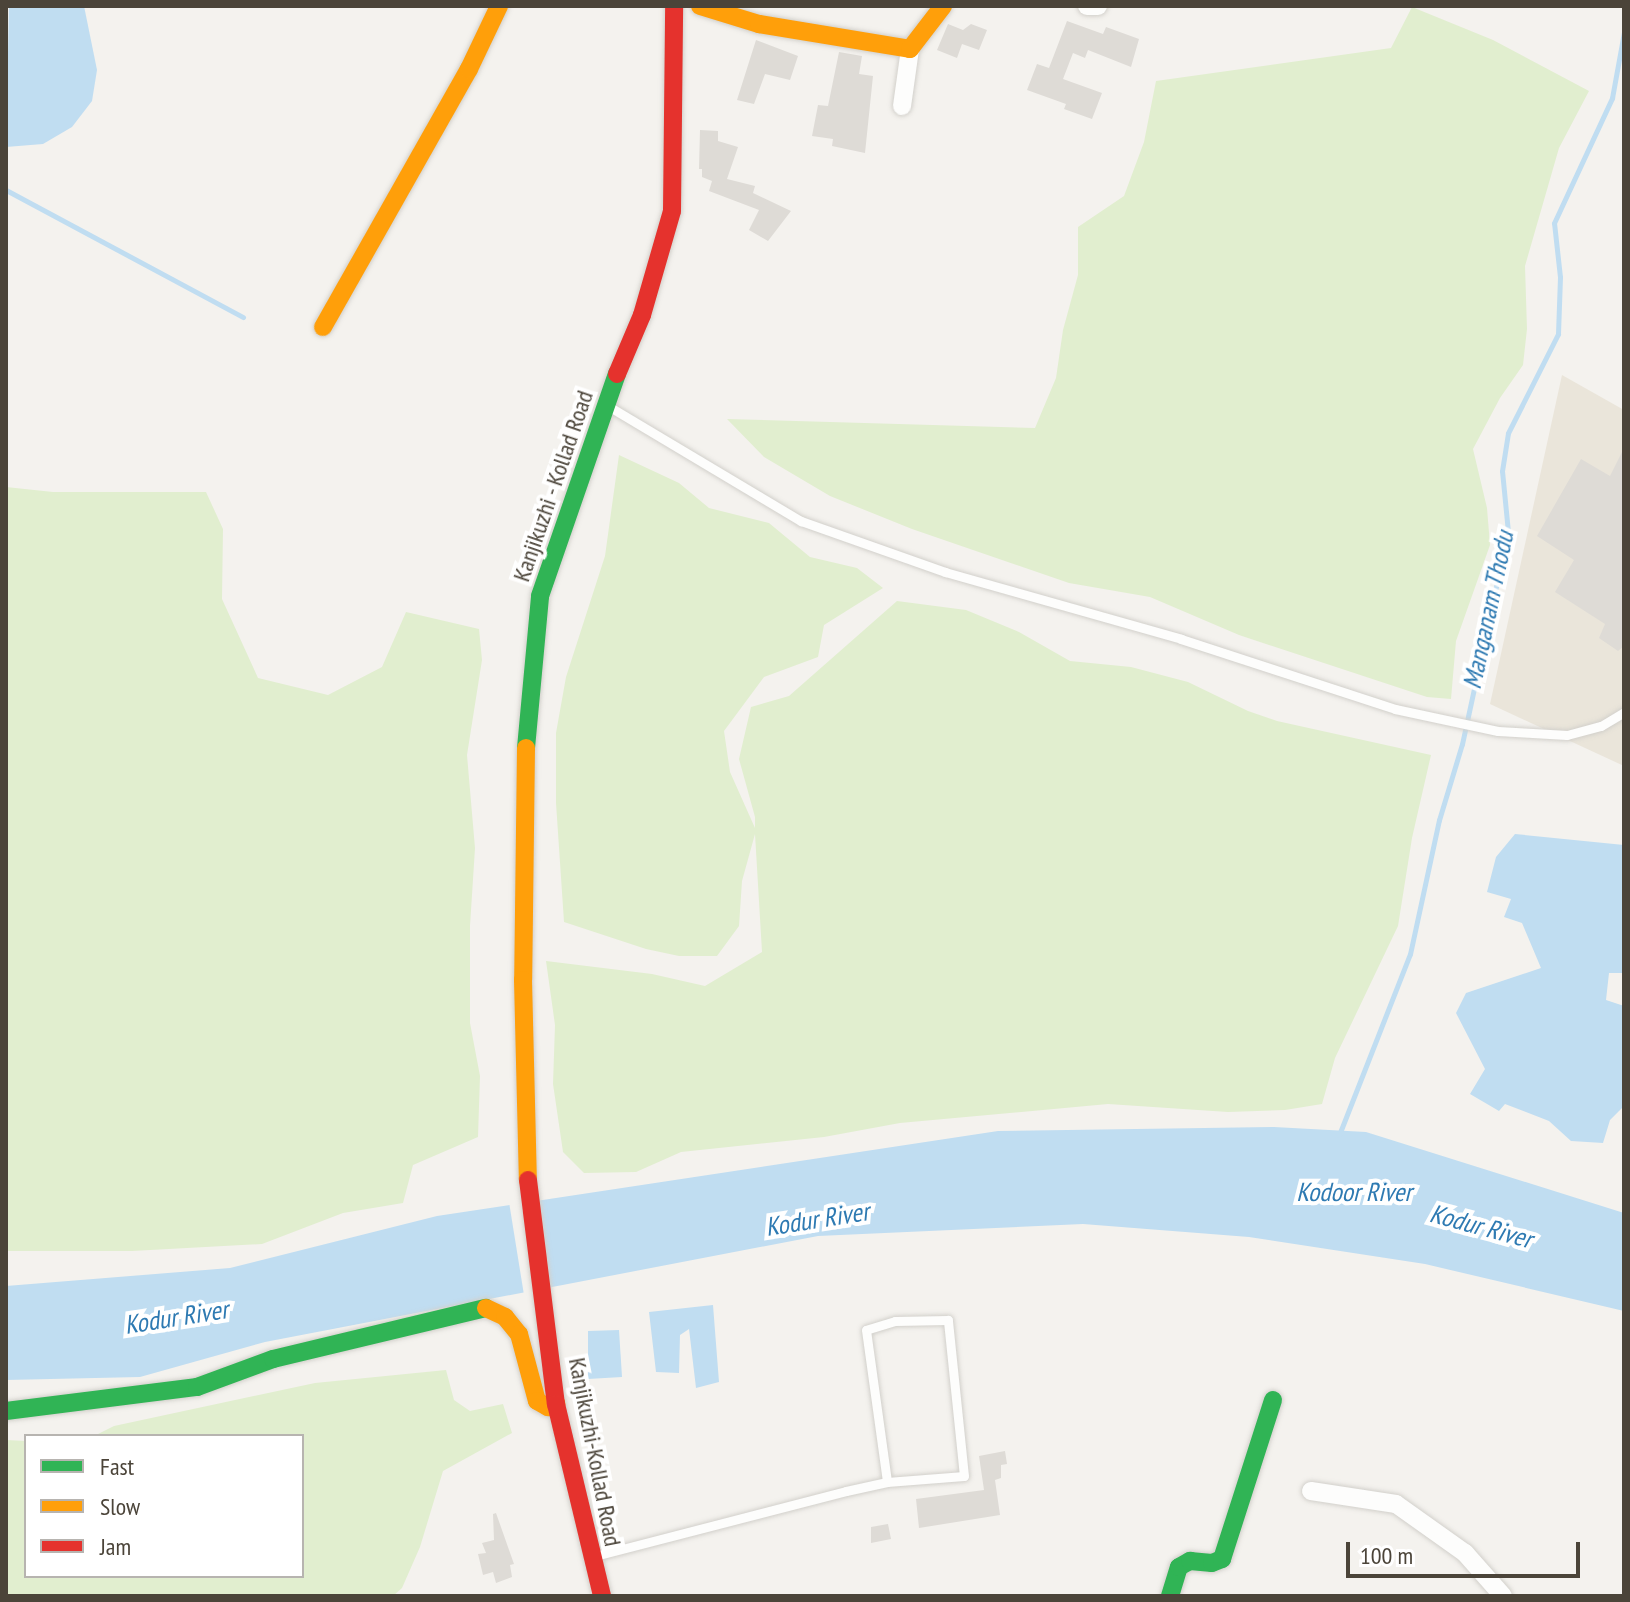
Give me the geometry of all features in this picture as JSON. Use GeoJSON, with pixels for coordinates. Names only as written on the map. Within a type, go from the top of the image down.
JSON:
{"type":"FeatureCollection","features":[{"type":"Feature","properties":{"kind":"main road"},"geometry":{"type":"LineString","coordinates":[[323,327],[469,69],[499,6]]}},
{"type":"Feature","properties":{"kind":"main road","name":"Kanjikuzhi - Kollad Road"},"geometry":{"type":"LineString","coordinates":[[547,1315],[528,1182],[523,980],[524,768],[540,596],[605,404],[642,315],[672,211],[674,6]]}},
{"type":"Feature","properties":{"kind":"main road"},"geometry":{"type":"LineString","coordinates":[[700,6],[759,24],[910,49],[943,6]]}},
{"type":"Feature","properties":{"kind":"main road"},"geometry":{"type":"LineString","coordinates":[[6,1411],[197,1387],[273,1359],[487,1308],[505,1317],[519,1334],[529,1382],[537,1401],[548,1407],[556,1404]]}},
{"type":"Feature","properties":{"kind":"main road","name":"Kanjikuzhi-Kollad Road"},"geometry":{"type":"LineString","coordinates":[[547,1315],[556,1404],[602,1596]]}},
{"type":"Feature","properties":{"kind":"main road"},"geometry":{"type":"LineString","coordinates":[[1170,1596],[1179,1567],[1190,1561],[1212,1563],[1222,1559],[1273,1400]]}},
{"type":"Feature","properties":{"kind":"street"},"geometry":{"type":"LineString","coordinates":[[1087,6],[1098,6]]}},
{"type":"Feature","properties":{"kind":"street"},"geometry":{"type":"LineString","coordinates":[[902,106],[910,49]]}},
{"type":"Feature","properties":{"kind":"street"},"geometry":{"type":"LineString","coordinates":[[1311,1491],[1396,1504],[1465,1553],[1503,1596]]}},
{"type":"Feature","properties":{"kind":"lane"},"geometry":{"type":"LineString","coordinates":[[605,404],[801,521],[945,572],[1181,639],[1424,717],[1483,729],[1567,735],[1601,726],[1624,712]]}},
{"type":"Feature","properties":{"kind":"lane"},"geometry":{"type":"LineString","coordinates":[[591,1557],[887,1482],[964,1476],[948,1320],[895,1321],[866,1330],[887,1482]]}},
{"type":"Feature","properties":{"kind":"shaded area"},"geometry":{"type":"Polygon","coordinates":[[[1562,375],[1624,410],[1624,766],[1490,704],[1562,375]]]}},
{"type":"Feature","properties":{"kind":"green space"},"geometry":{"type":"Polygon","coordinates":[[[1412,7],[1493,40],[1589,91],[1559,148],[1525,266],[1527,329],[1523,365],[1500,398],[1473,449],[1487,508],[1490,545],[1456,641],[1451,699],[1427,697],[1239,635],[1150,597],[1069,583],[912,529],[830,496],[764,457],[727,419],[1035,428],[1056,378],[1063,330],[1078,275],[1078,227],[1124,196],[1144,142],[1156,81],[1391,48],[1412,7]]]}},
{"type":"Feature","properties":{"kind":"green space"},"geometry":{"type":"Polygon","coordinates":[[[619,455],[679,483],[709,508],[769,523],[810,557],[857,568],[883,588],[824,625],[818,657],[764,677],[724,731],[730,772],[755,828],[755,817],[739,759],[751,707],[789,696],[897,601],[966,610],[1019,632],[1070,661],[1131,667],[1188,682],[1248,711],[1277,721],[1431,755],[1412,838],[1398,926],[1335,1058],[1322,1104],[1285,1110],[1228,1112],[1108,1104],[900,1123],[824,1137],[681,1152],[636,1172],[584,1173],[563,1152],[553,1084],[555,1025],[546,961],[652,974],[705,986],[762,952],[755,834],[742,881],[739,926],[717,956],[679,956],[646,949],[564,922],[556,803],[556,733],[566,677],[605,556],[619,455]]]}},
{"type":"Feature","properties":{"kind":"green space"},"geometry":{"type":"Polygon","coordinates":[[[6,487],[53,492],[206,492],[223,529],[222,599],[258,678],[328,695],[382,667],[406,612],[479,629],[482,660],[467,755],[475,848],[470,926],[470,1023],[480,1076],[478,1137],[413,1165],[403,1203],[343,1213],[262,1244],[132,1251],[6,1251],[6,487]]]}},
{"type":"Feature","properties":{"kind":"green space"},"geometry":{"type":"Polygon","coordinates":[[[446,1370],[454,1400],[470,1411],[503,1404],[512,1433],[443,1471],[420,1547],[402,1588],[393,1596],[6,1596],[6,1440],[24,1441],[24,1578],[304,1578],[304,1434],[98,1434],[114,1426],[315,1383],[446,1370]]]}},
{"type":"Feature","properties":{"kind":"water"},"geometry":{"type":"Polygon","coordinates":[[[9,6],[84,6],[97,70],[92,101],[72,127],[43,144],[6,147],[9,6]]]}},
{"type":"Feature","properties":{"kind":"water"},"geometry":{"type":"Polygon","coordinates":[[[1515,834],[1624,845],[1624,973],[1609,973],[1606,1000],[1624,1006],[1624,1106],[1610,1120],[1603,1143],[1571,1141],[1549,1121],[1505,1104],[1499,1111],[1470,1094],[1485,1069],[1456,1013],[1466,993],[1541,968],[1522,923],[1504,917],[1511,899],[1487,892],[1496,857],[1515,834]]]}},
{"type":"Feature","properties":{"kind":"water","name":"Kodoor River"},"geometry":{"type":"Polygon","coordinates":[[[1274,1127],[1366,1132],[1624,1213],[1624,1311],[1425,1264],[1249,1237],[1083,1224],[818,1236],[265,1342],[140,1377],[6,1380],[6,1286],[230,1268],[437,1216],[998,1131],[1274,1127]]]}},
{"type":"Feature","properties":{"kind":"water"},"geometry":{"type":"Polygon","coordinates":[[[713,1305],[719,1382],[696,1388],[689,1329],[680,1335],[679,1373],[656,1372],[649,1312],[713,1305]]]}},
{"type":"Feature","properties":{"kind":"water"},"geometry":{"type":"Polygon","coordinates":[[[619,1330],[622,1377],[588,1379],[588,1331],[619,1330]]]}},
{"type":"Feature","properties":{"kind":"pier"},"geometry":{"type":"Polygon","coordinates":[[[535,1197],[549,1290],[524,1295],[509,1202],[535,1197]]]}},
{"type":"Feature","properties":{"kind":"building"},"geometry":{"type":"Polygon","coordinates":[[[1067,21],[1103,34],[1106,27],[1139,39],[1131,67],[1088,50],[1085,58],[1073,53],[1063,79],[1102,93],[1092,119],[1064,109],[1066,104],[1027,90],[1037,64],[1049,68],[1067,21]]]}},
{"type":"Feature","properties":{"kind":"building"},"geometry":{"type":"Polygon","coordinates":[[[948,24],[963,30],[971,24],[987,30],[979,50],[962,44],[957,58],[937,50],[948,24]]]}},
{"type":"Feature","properties":{"kind":"building"},"geometry":{"type":"Polygon","coordinates":[[[756,40],[798,56],[790,80],[765,74],[754,104],[737,100],[756,40]]]}},
{"type":"Feature","properties":{"kind":"building"},"geometry":{"type":"Polygon","coordinates":[[[839,52],[862,56],[859,74],[873,76],[865,153],[832,146],[833,139],[812,136],[818,105],[828,106],[839,52]]]}},
{"type":"Feature","properties":{"kind":"building"},"geometry":{"type":"Polygon","coordinates":[[[700,130],[718,131],[718,141],[738,147],[727,179],[755,186],[753,193],[791,211],[768,241],[749,230],[759,210],[709,191],[712,181],[702,177],[702,169],[699,169],[700,130]]]}},
{"type":"Feature","properties":{"kind":"building"},"geometry":{"type":"Polygon","coordinates":[[[1624,448],[1624,646],[1618,651],[1599,638],[1605,624],[1555,592],[1574,560],[1537,536],[1581,459],[1610,476],[1624,448]]]}},
{"type":"Feature","properties":{"kind":"building"},"geometry":{"type":"Polygon","coordinates":[[[1005,1451],[1007,1464],[1001,1465],[1001,1478],[995,1480],[1000,1515],[919,1528],[916,1499],[984,1490],[979,1456],[1005,1451]]]}},
{"type":"Feature","properties":{"kind":"building"},"geometry":{"type":"Polygon","coordinates":[[[496,1513],[514,1564],[510,1565],[512,1577],[496,1583],[493,1572],[483,1575],[478,1554],[486,1553],[482,1543],[494,1540],[493,1514],[496,1513]]]}},
{"type":"Feature","properties":{"kind":"building"},"geometry":{"type":"Polygon","coordinates":[[[888,1524],[891,1539],[871,1543],[871,1527],[888,1524]]]}},
{"type":"Feature","properties":{"kind":"waterway","name":"Manganam Thodu"},"geometry":{"type":"LineString","coordinates":[[1339,1135],[1410,954],[1439,820],[1462,744],[1508,532],[1502,471],[1508,433],[1558,334],[1560,277],[1554,223],[1612,98],[1624,32]]}},
{"type":"Feature","properties":{"kind":"waterway"},"geometry":{"type":"LineString","coordinates":[[6,190],[243,317]]}},
{"type":"Feature","properties":{"kind":"traffic: fast"},"geometry":{"type":"LineString","coordinates":[[526,748],[540,596],[617,374]]}},
{"type":"Feature","properties":{"kind":"traffic: fast"},"geometry":{"type":"LineString","coordinates":[[6,1411],[197,1387],[273,1359],[486,1308]]}},
{"type":"Feature","properties":{"kind":"traffic: fast"},"geometry":{"type":"LineString","coordinates":[[1170,1596],[1179,1567],[1190,1561],[1212,1563],[1222,1559],[1273,1400]]}},
{"type":"Feature","properties":{"kind":"traffic: slow"},"geometry":{"type":"LineString","coordinates":[[323,327],[469,69],[499,6]]}},
{"type":"Feature","properties":{"kind":"traffic: slow"},"geometry":{"type":"LineString","coordinates":[[700,6],[759,24],[910,49],[943,6]]}},
{"type":"Feature","properties":{"kind":"traffic: slow"},"geometry":{"type":"LineString","coordinates":[[526,748],[523,980],[528,1180]]}},
{"type":"Feature","properties":{"kind":"traffic: slow"},"geometry":{"type":"LineString","coordinates":[[486,1308],[505,1317],[519,1334],[537,1401],[548,1407],[556,1404]]}},
{"type":"Feature","properties":{"kind":"traffic: jam"},"geometry":{"type":"LineString","coordinates":[[617,374],[642,315],[672,211],[674,6]]}},
{"type":"Feature","properties":{"kind":"traffic: jam"},"geometry":{"type":"LineString","coordinates":[[528,1180],[556,1404],[602,1596]]}},
{"type":"Feature","properties":{"kind":"water label","name":"Kodur River"},"geometry":{"type":"Point","coordinates":[817,1219]}},
{"type":"Feature","properties":{"kind":"water label","name":"Kodur River"},"geometry":{"type":"Point","coordinates":[1481,1226]}},
{"type":"Feature","properties":{"kind":"water label","name":"Kodur River"},"geometry":{"type":"Point","coordinates":[176,1317]}}]}
